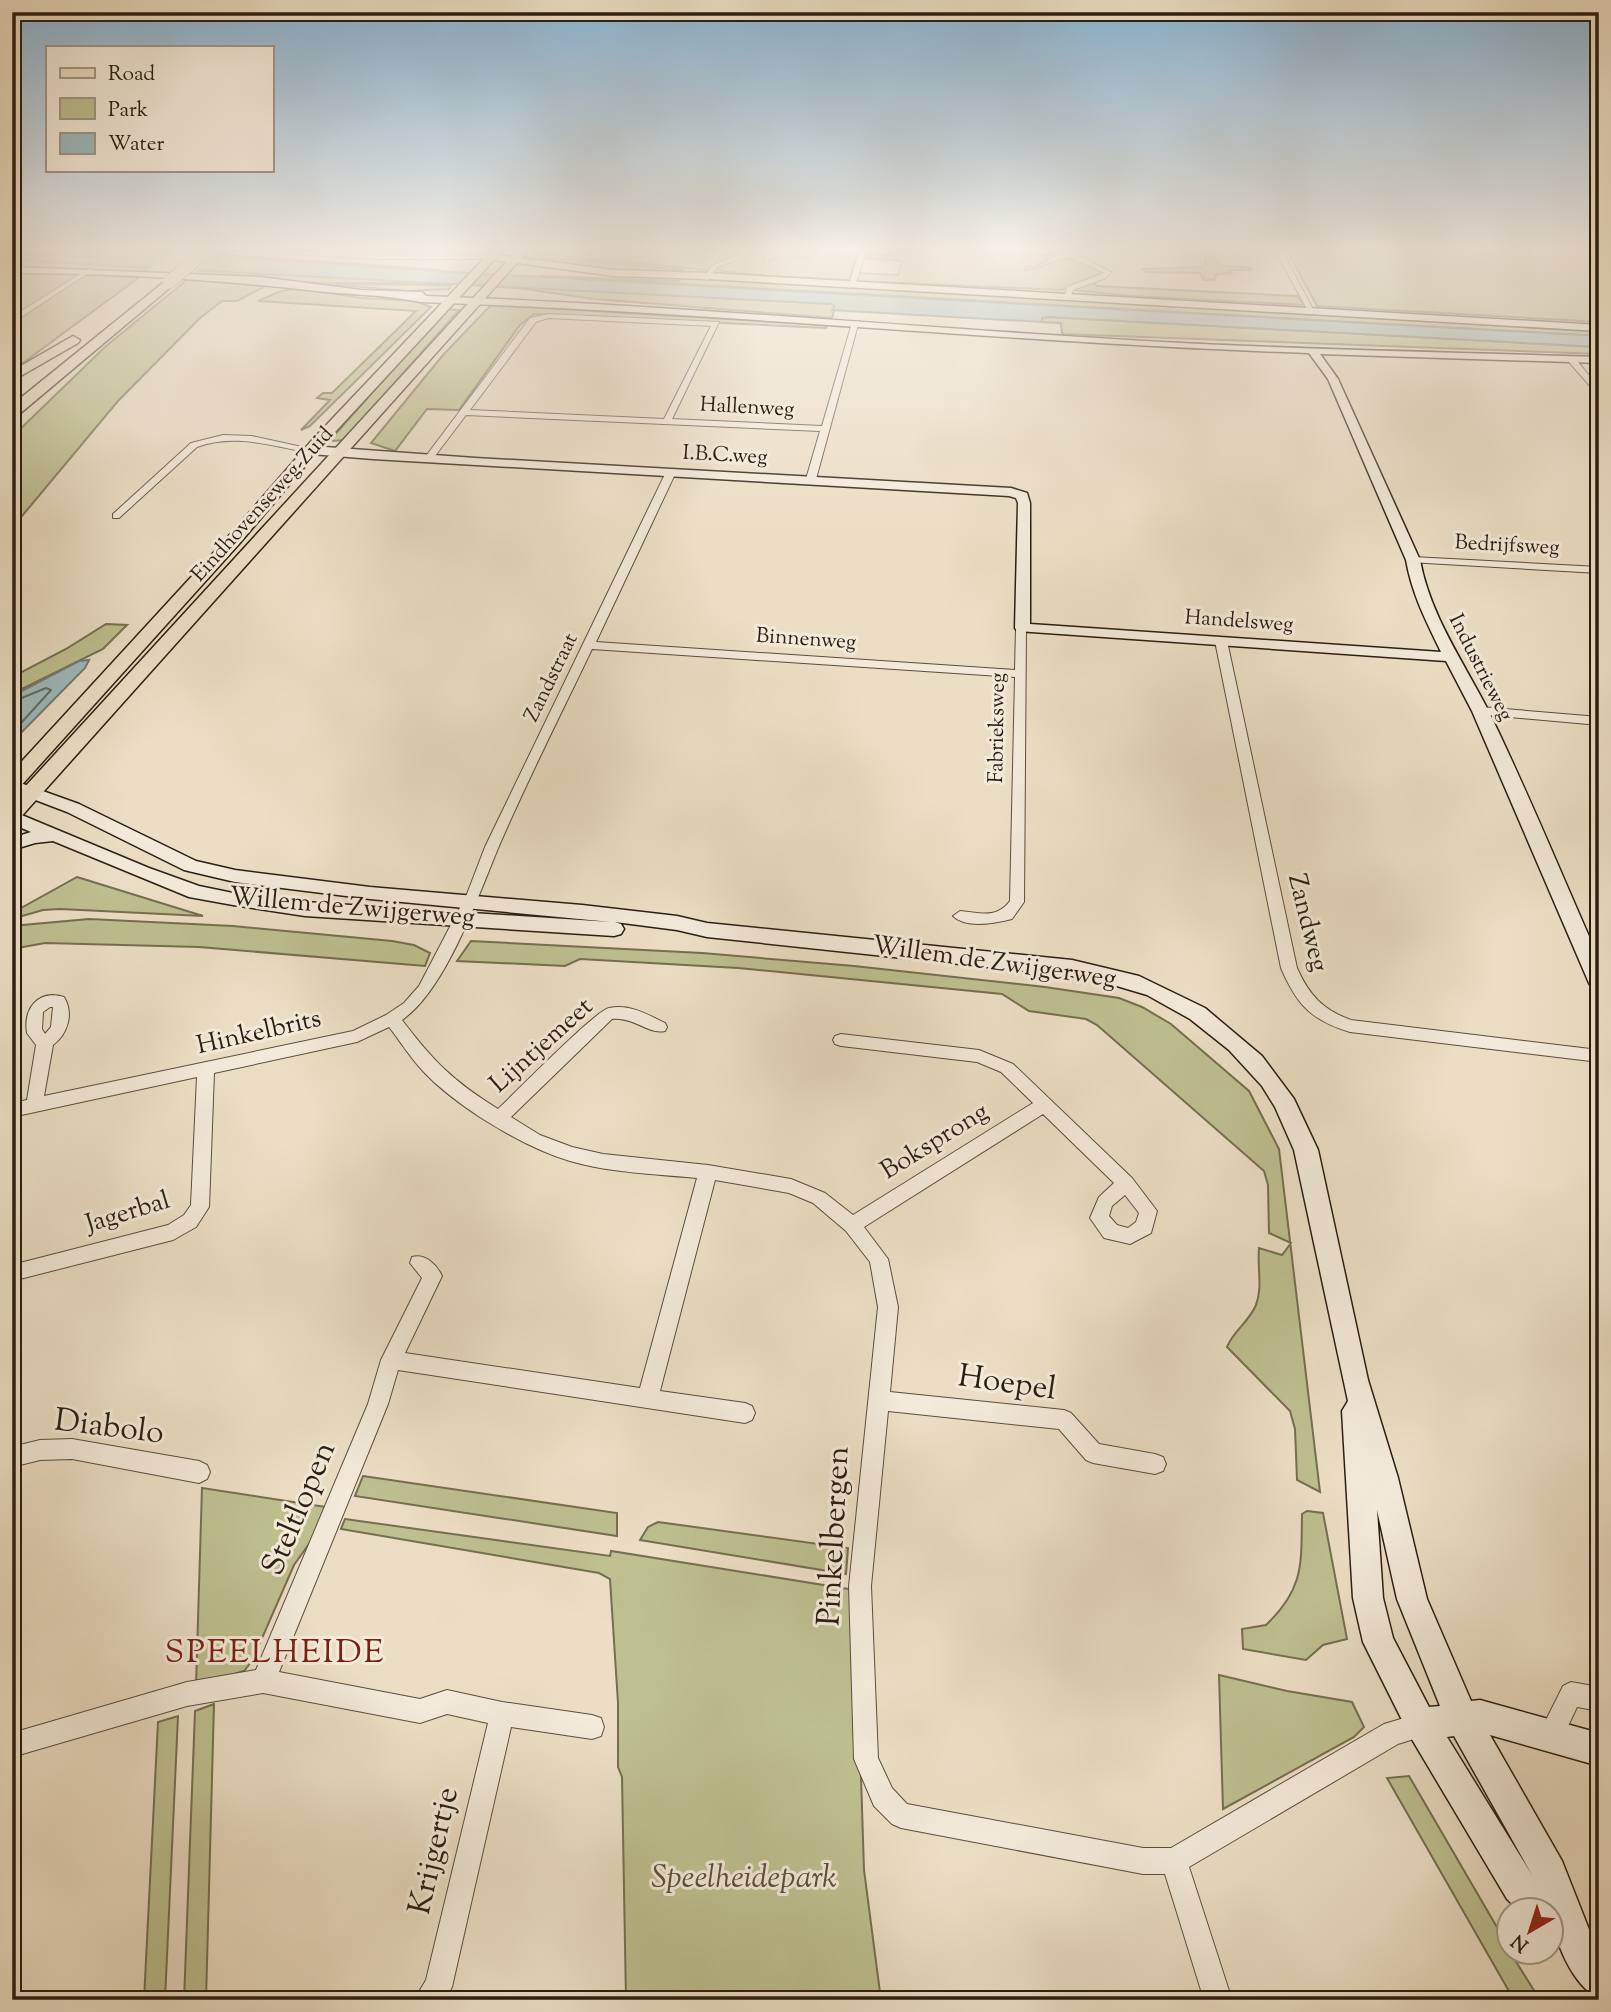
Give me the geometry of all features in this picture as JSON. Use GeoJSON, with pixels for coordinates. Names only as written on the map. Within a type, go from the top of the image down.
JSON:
{"type":"FeatureCollection","features":[{"type":"Feature","properties":{"kind":"highway"},"geometry":{"type":"LineString","coordinates":[[12,377],[70,341]]}},
{"type":"Feature","properties":{"kind":"highway"},"geometry":{"type":"LineString","coordinates":[[12,392],[72,341]]}},
{"type":"Feature","properties":{"kind":"highway"},"geometry":{"type":"LineString","coordinates":[[12,412],[97,341]]}},
{"type":"Feature","properties":{"kind":"highway"},"geometry":{"type":"LineString","coordinates":[[12,431],[76,369],[97,341]]}},
{"type":"Feature","properties":{"kind":"main road","name":"Eindhovenseweg-Zuid"},"geometry":{"type":"LineString","coordinates":[[19,787],[57,735],[233,541],[315,445],[412,341]]}},
{"type":"Feature","properties":{"kind":"main road","name":"Eindhovenseweg-Zuid"},"geometry":{"type":"LineString","coordinates":[[19,787],[69,754],[439,341]]}},
{"type":"Feature","properties":{"kind":"main road"},"geometry":{"type":"LineString","coordinates":[[12,761],[57,735]]}},
{"type":"Feature","properties":{"kind":"main road"},"geometry":{"type":"LineString","coordinates":[[12,815],[19,787]]}},
{"type":"Feature","properties":{"kind":"street","name":"Hallenweg"},"geometry":{"type":"LineString","coordinates":[[464,412],[517,341]]}},
{"type":"Feature","properties":{"kind":"street","name":"Hallenweg"},"geometry":{"type":"LineString","coordinates":[[667,421],[707,341]]}},
{"type":"Feature","properties":{"kind":"street"},"geometry":{"type":"LineString","coordinates":[[811,480],[851,341]]}},
{"type":"Feature","properties":{"kind":"street"},"geometry":{"type":"LineString","coordinates":[[1111,341],[1314,352],[1599,360]]}},
{"type":"Feature","properties":{"kind":"street","name":"Industrieweg"},"geometry":{"type":"LineString","coordinates":[[1314,352],[1329,371],[1413,561],[1417,583],[1427,609],[1480,711],[1599,983]]}},
{"type":"Feature","properties":{"kind":"street","name":"Industrieweg"},"geometry":{"type":"LineString","coordinates":[[1329,371],[1331,352]]}},
{"type":"Feature","properties":{"kind":"street"},"geometry":{"type":"LineString","coordinates":[[1571,359],[1599,394]]}},
{"type":"Feature","properties":{"kind":"street"},"geometry":{"type":"LineString","coordinates":[[429,458],[464,412]]}},
{"type":"Feature","properties":{"kind":"street","name":"Hallenweg"},"geometry":{"type":"LineString","coordinates":[[464,412],[825,429]]}},
{"type":"Feature","properties":{"kind":"street"},"geometry":{"type":"LineString","coordinates":[[116,516],[194,445],[221,437],[315,445]]}},
{"type":"Feature","properties":{"kind":"street","name":"I.B.C.weg"},"geometry":{"type":"LineString","coordinates":[[315,445],[429,458],[1019,494]]}},
{"type":"Feature","properties":{"kind":"street","name":"Zandstraat"},"geometry":{"type":"LineString","coordinates":[[466,910],[492,847],[671,472]]}},
{"type":"Feature","properties":{"kind":"street","name":"Fabrieksweg"},"geometry":{"type":"LineString","coordinates":[[960,916],[989,919],[1007,915],[1017,902],[1024,503],[1019,494]]}},
{"type":"Feature","properties":{"kind":"street","name":"Bedrijfsweg"},"geometry":{"type":"LineString","coordinates":[[1413,561],[1599,570]]}},
{"type":"Feature","properties":{"kind":"street","name":"Handelsweg"},"geometry":{"type":"LineString","coordinates":[[1022,628],[1452,657]]}},
{"type":"Feature","properties":{"kind":"street","name":"Zandweg"},"geometry":{"type":"LineString","coordinates":[[1221,642],[1289,968],[1300,995],[1324,1017],[1350,1026],[1599,1056]]}},
{"type":"Feature","properties":{"kind":"street","name":"Binnenweg"},"geometry":{"type":"LineString","coordinates":[[590,645],[1020,674]]}},
{"type":"Feature","properties":{"kind":"street"},"geometry":{"type":"LineString","coordinates":[[1480,711],[1599,721]]}},
{"type":"Feature","properties":{"kind":"street","name":"Willem de Zwijgerweg"},"geometry":{"type":"LineString","coordinates":[[19,787],[191,866],[275,883],[466,910],[676,933],[707,930],[1091,970],[1159,992],[1216,1027],[1272,1081],[1292,1115],[1306,1150],[1355,1380],[1384,1478],[1412,1598],[1428,1642],[1462,1718],[1550,1873],[1556,1896]]}},
{"type":"Feature","properties":{"kind":"street","name":"Willem de Zwijgerweg"},"geometry":{"type":"LineString","coordinates":[[12,815],[142,872],[196,891],[233,899],[305,909],[466,910]]}},
{"type":"Feature","properties":{"kind":"street"},"geometry":{"type":"LineString","coordinates":[[12,844],[33,837],[59,835]]}},
{"type":"Feature","properties":{"kind":"street","name":"Hinkelbrits"},"geometry":{"type":"LineString","coordinates":[[12,1110],[356,1036],[410,1007],[425,989],[466,910]]}},
{"type":"Feature","properties":{"kind":"street","name":"Lijntjemeet"},"geometry":{"type":"LineString","coordinates":[[498,1119],[608,1014],[628,1012],[659,1027]]}},
{"type":"Feature","properties":{"kind":"street","name":"Pinkelbergen"},"geometry":{"type":"LineString","coordinates":[[392,1019],[428,1066],[460,1094],[534,1140],[571,1154],[603,1161],[708,1172],[791,1186],[820,1198],[852,1225],[879,1259],[888,1307],[860,1586],[866,1759],[883,1797],[901,1815],[1143,1861],[1174,1861]]}},
{"type":"Feature","properties":{"kind":"street","name":"Boksprong"},"geometry":{"type":"LineString","coordinates":[[841,1040],[979,1056],[1007,1068],[1126,1183]]}},
{"type":"Feature","properties":{"kind":"street"},"geometry":{"type":"LineString","coordinates":[[34,1105],[45,1042]]}},
{"type":"Feature","properties":{"kind":"street","name":"Jagerbal"},"geometry":{"type":"LineString","coordinates":[[12,1273],[173,1232],[190,1221],[200,1207],[206,1070]]}},
{"type":"Feature","properties":{"kind":"street","name":"Boksprong"},"geometry":{"type":"LineString","coordinates":[[852,1225],[1045,1104]]}},
{"type":"Feature","properties":{"kind":"street"},"geometry":{"type":"LineString","coordinates":[[648,1397],[708,1172]]}},
{"type":"Feature","properties":{"kind":"street","name":"Steltlopen"},"geometry":{"type":"LineString","coordinates":[[263,1682],[378,1404],[391,1360],[433,1276],[419,1263]]}},
{"type":"Feature","properties":{"kind":"street"},"geometry":{"type":"LineString","coordinates":[[391,1360],[745,1413]]}},
{"type":"Feature","properties":{"kind":"street","name":"Willem de Zwijgerweg"},"geometry":{"type":"LineString","coordinates":[[1355,1380],[1358,1471],[1368,1598],[1379,1642],[1421,1725],[1519,1887],[1528,1896]]}},
{"type":"Feature","properties":{"kind":"street","name":"Hoepel"},"geometry":{"type":"LineString","coordinates":[[878,1400],[1063,1420],[1093,1453],[1155,1464]]}},
{"type":"Feature","properties":{"kind":"street","name":"Diabolo"},"geometry":{"type":"LineString","coordinates":[[12,1457],[40,1450],[72,1449],[199,1472]]}},
{"type":"Feature","properties":{"kind":"street"},"geometry":{"type":"LineString","coordinates":[[12,1745],[187,1694],[263,1682],[420,1710],[447,1702],[502,1714],[592,1727]]}},
{"type":"Feature","properties":{"kind":"street"},"geometry":{"type":"LineString","coordinates":[[1550,1736],[1571,1694],[1599,1699]]}},
{"type":"Feature","properties":{"kind":"street","name":"Krijgertje"},"geometry":{"type":"LineString","coordinates":[[428,2000],[438,1987],[502,1714]]}},
{"type":"Feature","properties":{"kind":"street"},"geometry":{"type":"LineString","coordinates":[[1219,2000],[1174,1861],[1393,1733],[1421,1725],[1480,1716],[1599,1750]]}},
{"type":"Feature","properties":{"kind":"street","name":"Willem de Zwijgerweg"},"geometry":{"type":"LineString","coordinates":[[1566,1934],[1599,1980]]}},
{"type":"Feature","properties":{"kind":"green space"},"geometry":{"type":"Polygon","coordinates":[[[12,341],[53,341],[12,371],[12,341]]]}},
{"type":"Feature","properties":{"kind":"green space"},"geometry":{"type":"Polygon","coordinates":[[[112,341],[177,341],[118,401],[12,528],[12,437],[112,341]]]}},
{"type":"Feature","properties":{"kind":"green space"},"geometry":{"type":"Polygon","coordinates":[[[385,341],[397,341],[310,426],[301,430],[330,400],[317,398],[323,393],[332,393],[385,341]]]}},
{"type":"Feature","properties":{"kind":"green space"},"geometry":{"type":"Polygon","coordinates":[[[418,341],[432,341],[344,440],[333,441],[333,437],[418,341]]]}},
{"type":"Feature","properties":{"kind":"green space"},"geometry":{"type":"Polygon","coordinates":[[[457,341],[509,341],[459,410],[427,409],[395,451],[371,443],[457,341]]]}},
{"type":"Feature","properties":{"kind":"green space"},"geometry":{"type":"Polygon","coordinates":[[[1247,341],[1487,341],[1599,347],[1599,354],[1247,341]]]}},
{"type":"Feature","properties":{"kind":"green space"},"geometry":{"type":"Polygon","coordinates":[[[106,624],[127,625],[103,649],[12,694],[12,677],[66,649],[106,624]]]}},
{"type":"Feature","properties":{"kind":"green space"},"geometry":{"type":"Polygon","coordinates":[[[77,877],[203,916],[60,909],[43,910],[12,919],[12,913],[77,877]]]}},
{"type":"Feature","properties":{"kind":"green space"},"geometry":{"type":"Polygon","coordinates":[[[89,919],[233,926],[392,941],[414,945],[430,953],[425,966],[199,947],[45,943],[12,949],[12,926],[89,919]]]}},
{"type":"Feature","properties":{"kind":"green space"},"geometry":{"type":"Polygon","coordinates":[[[471,941],[702,953],[854,966],[1119,998],[1142,1007],[1171,1024],[1249,1091],[1279,1149],[1290,1243],[1269,1233],[1268,1185],[1264,1171],[1097,1025],[1086,1019],[1029,1011],[1002,994],[738,968],[580,959],[565,966],[457,961],[471,941]]]}},
{"type":"Feature","properties":{"kind":"green space"},"geometry":{"type":"Polygon","coordinates":[[[1290,1244],[1320,1492],[1297,1480],[1295,1429],[1290,1411],[1227,1347],[1256,1305],[1259,1291],[1259,1248],[1282,1255],[1290,1244]]]}},
{"type":"Feature","properties":{"kind":"green space"},"geometry":{"type":"Polygon","coordinates":[[[363,1476],[617,1513],[617,1536],[355,1496],[363,1476]]]}},
{"type":"Feature","properties":{"kind":"green space"},"geometry":{"type":"Polygon","coordinates":[[[202,1488],[326,1507],[311,1541],[294,1565],[252,1661],[244,1671],[196,1686],[202,1488]]]}},
{"type":"Feature","properties":{"kind":"green space"},"geometry":{"type":"Polygon","coordinates":[[[1307,1511],[1323,1513],[1347,1639],[1323,1645],[1306,1660],[1243,1649],[1242,1629],[1266,1625],[1279,1612],[1294,1587],[1300,1561],[1302,1514],[1307,1511]]]}},
{"type":"Feature","properties":{"kind":"green space","name":"Speelheidepark"},"geometry":{"type":"Polygon","coordinates":[[[345,1519],[610,1556],[611,1551],[855,1590],[864,1870],[881,2000],[626,2000],[622,1777],[618,1767],[618,1703],[610,1579],[599,1573],[341,1529],[345,1519]]]}},
{"type":"Feature","properties":{"kind":"green space"},"geometry":{"type":"Polygon","coordinates":[[[658,1522],[848,1548],[846,1574],[640,1540],[648,1527],[658,1522]]]}},
{"type":"Feature","properties":{"kind":"green space"},"geometry":{"type":"Polygon","coordinates":[[[1219,1675],[1287,1691],[1352,1702],[1364,1727],[1354,1737],[1223,1809],[1219,1675]]]}},
{"type":"Feature","properties":{"kind":"green space"},"geometry":{"type":"Polygon","coordinates":[[[214,1704],[206,2000],[184,2000],[195,1711],[214,1704]]]}},
{"type":"Feature","properties":{"kind":"green space"},"geometry":{"type":"Polygon","coordinates":[[[178,1716],[165,2000],[144,2000],[158,1722],[178,1716]]]}},
{"type":"Feature","properties":{"kind":"green space"},"geometry":{"type":"Polygon","coordinates":[[[1409,1776],[1496,1926],[1496,1966],[1519,1966],[1540,2000],[1514,2000],[1387,1778],[1409,1776]]]}},
{"type":"Feature","properties":{"kind":"water"},"geometry":{"type":"Polygon","coordinates":[[[1487,341],[1599,341],[1599,347],[1487,341]]]}},
{"type":"Feature","properties":{"kind":"water"},"geometry":{"type":"Polygon","coordinates":[[[89,660],[85,668],[12,742],[12,696],[79,661],[89,660]]]}},
{"type":"Feature","properties":{"kind":"district","name":"SPEELHEIDE"},"geometry":{"type":"Point","coordinates":[275,1654]}}]}
